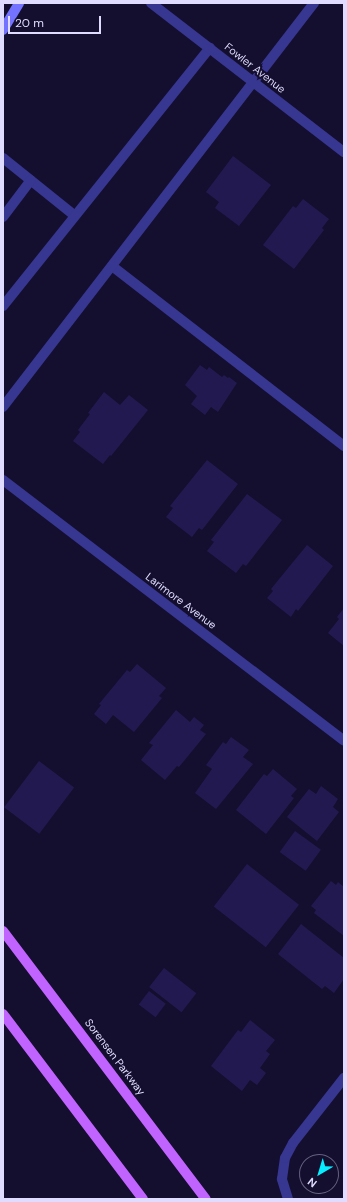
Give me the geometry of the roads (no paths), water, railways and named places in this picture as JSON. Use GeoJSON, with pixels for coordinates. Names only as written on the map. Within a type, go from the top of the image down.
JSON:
{"type":"FeatureCollection","features":[{"type":"Feature","properties":{"kind":"main road"},"geometry":{"type":"LineString","coordinates":[[3,30],[19,3]]}},
{"type":"Feature","properties":{"kind":"main road","name":"Sorensen Parkway"},"geometry":{"type":"LineString","coordinates":[[3,932],[206,1199]]}},
{"type":"Feature","properties":{"kind":"main road"},"geometry":{"type":"LineString","coordinates":[[3,1014],[143,1199]]}},
{"type":"Feature","properties":{"kind":"street","name":"Fowler Avenue"},"geometry":{"type":"LineString","coordinates":[[151,3],[344,152]]}},
{"type":"Feature","properties":{"kind":"street"},"geometry":{"type":"LineString","coordinates":[[3,407],[314,3]]}},
{"type":"Feature","properties":{"kind":"street"},"geometry":{"type":"LineString","coordinates":[[3,306],[74,215],[210,48]]}},
{"type":"Feature","properties":{"kind":"street"},"geometry":{"type":"LineString","coordinates":[[3,158],[74,215]]}},
{"type":"Feature","properties":{"kind":"street"},"geometry":{"type":"LineString","coordinates":[[3,217],[31,180]]}},
{"type":"Feature","properties":{"kind":"street"},"geometry":{"type":"LineString","coordinates":[[112,266],[344,446]]}},
{"type":"Feature","properties":{"kind":"street","name":"Larimore Avenue"},"geometry":{"type":"LineString","coordinates":[[3,480],[344,741]]}},
{"type":"Feature","properties":{"kind":"street"},"geometry":{"type":"LineString","coordinates":[[288,1199],[282,1179],[285,1158],[293,1143],[344,1078]]}}]}
